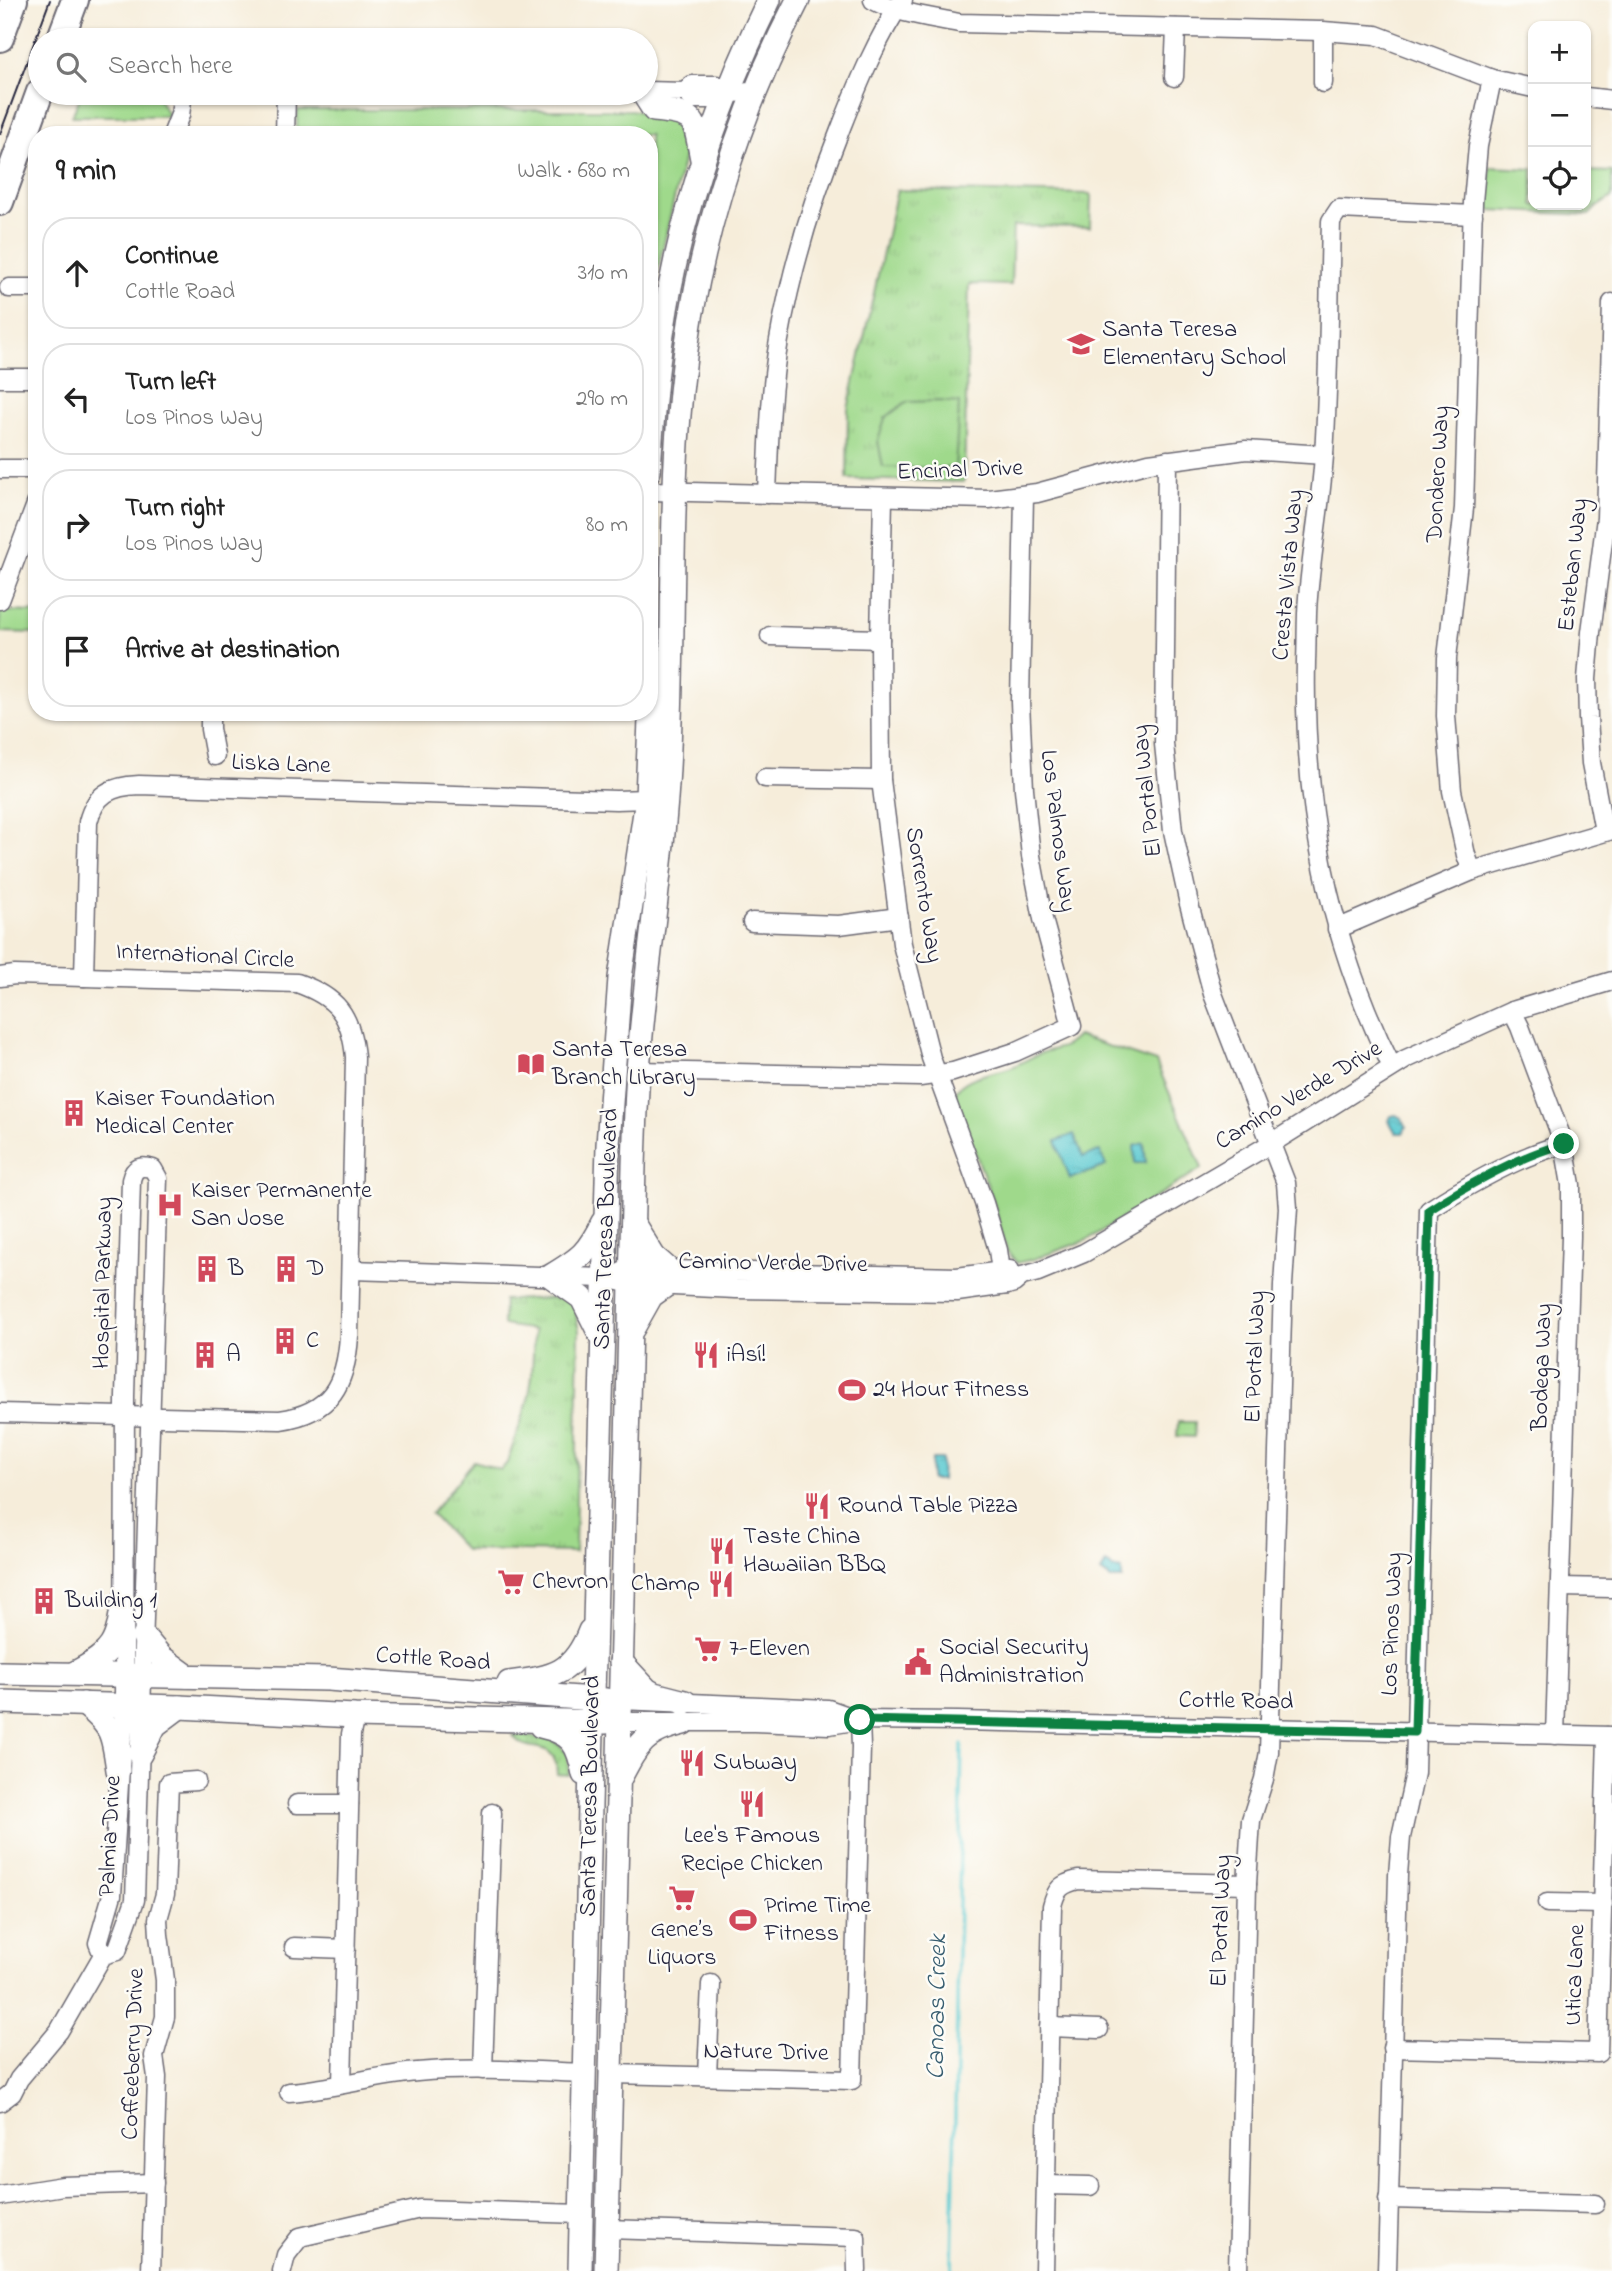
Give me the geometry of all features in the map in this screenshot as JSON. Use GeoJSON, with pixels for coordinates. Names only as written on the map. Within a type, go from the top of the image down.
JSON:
{"type":"FeatureCollection","features":[{"type":"Feature","properties":{"kind":"highway"},"geometry":{"type":"LineString","coordinates":[[0,38],[14,0]]}},
{"type":"Feature","properties":{"kind":"highway"},"geometry":{"type":"LineString","coordinates":[[64,28],[75,0]]}},
{"type":"Feature","properties":{"kind":"highway"},"geometry":{"type":"LineString","coordinates":[[0,202],[35,105]]}},
{"type":"Feature","properties":{"kind":"main road"},"geometry":{"type":"LineString","coordinates":[[658,364],[684,224],[702,161],[727,93],[769,0]]}},
{"type":"Feature","properties":{"kind":"main road","name":"Santa Teresa Boulevard"},"geometry":{"type":"LineString","coordinates":[[606,2271],[638,1070],[666,799],[681,392],[696,290],[725,177],[755,92],[798,0]]}},
{"type":"Feature","properties":{"kind":"main road"},"geometry":{"type":"LineString","coordinates":[[652,105],[654,110],[683,113],[692,119],[696,126],[702,161]]}},
{"type":"Feature","properties":{"kind":"main road","name":"Santa Teresa Boulevard"},"geometry":{"type":"LineString","coordinates":[[580,2271],[606,1216],[618,989],[646,799],[650,721]]}},
{"type":"Feature","properties":{"kind":"main road"},"geometry":{"type":"LineString","coordinates":[[603,1340],[582,1298],[551,1276],[583,1255],[606,1216]]}},
{"type":"Feature","properties":{"kind":"main road"},"geometry":{"type":"LineString","coordinates":[[631,1331],[651,1296],[667,1278],[633,1223]]}},
{"type":"Feature","properties":{"kind":"main road"},"geometry":{"type":"LineString","coordinates":[[75,1673],[103,1656],[111,1647],[119,1627],[123,1601]]}},
{"type":"Feature","properties":{"kind":"main road"},"geometry":{"type":"LineString","coordinates":[[471,1688],[534,1680],[562,1672],[579,1655],[595,1618]]}},
{"type":"Feature","properties":{"kind":"main road"},"geometry":{"type":"LineString","coordinates":[[144,1637],[161,1657],[187,1676]]}},
{"type":"Feature","properties":{"kind":"main road"},"geometry":{"type":"LineString","coordinates":[[619,1781],[633,1753],[645,1739],[684,1713],[647,1690],[621,1661]]}},
{"type":"Feature","properties":{"kind":"main road","name":"Cottle Road"},"geometry":{"type":"LineString","coordinates":[[0,1673],[328,1679],[471,1688],[592,1710]]}},
{"type":"Feature","properties":{"kind":"main road","name":"Cottle Road"},"geometry":{"type":"LineString","coordinates":[[0,1702],[507,1719],[592,1710],[620,1711]]}},
{"type":"Feature","properties":{"kind":"main road"},"geometry":{"type":"LineString","coordinates":[[84,1704],[99,1716],[112,1734],[118,1770]]}},
{"type":"Feature","properties":{"kind":"main road"},"geometry":{"type":"LineString","coordinates":[[140,1754],[155,1725],[178,1707]]}},
{"type":"Feature","properties":{"kind":"main road"},"geometry":{"type":"LineString","coordinates":[[507,1719],[561,1730],[570,1738],[577,1748],[590,1805]]}},
{"type":"Feature","properties":{"kind":"main road"},"geometry":{"type":"LineString","coordinates":[[585,2073],[595,2080],[600,2094],[598,2168],[608,2218]]}},
{"type":"Feature","properties":{"kind":"street"},"geometry":{"type":"LineString","coordinates":[[873,0],[900,4],[959,23],[1323,31],[1376,36],[1492,79],[1528,87]]}},
{"type":"Feature","properties":{"kind":"street"},"geometry":{"type":"LineString","coordinates":[[767,494],[772,401],[779,341],[792,276],[808,217],[853,98],[887,23],[900,4]]}},
{"type":"Feature","properties":{"kind":"street"},"geometry":{"type":"LineString","coordinates":[[1174,78],[1176,28]]}},
{"type":"Feature","properties":{"kind":"street"},"geometry":{"type":"LineString","coordinates":[[1323,31],[1323,83]]}},
{"type":"Feature","properties":{"kind":"street","name":"Dondero Way"},"geometry":{"type":"LineString","coordinates":[[1472,871],[1452,791],[1446,716],[1448,645],[1464,508],[1473,215],[1478,146],[1492,79]]}},
{"type":"Feature","properties":{"kind":"street"},"geometry":{"type":"LineString","coordinates":[[658,92],[685,92],[693,99],[704,100],[717,99],[727,93],[755,92]]}},
{"type":"Feature","properties":{"kind":"street"},"geometry":{"type":"LineString","coordinates":[[1591,98],[1612,100]]}},
{"type":"Feature","properties":{"kind":"street"},"geometry":{"type":"LineString","coordinates":[[176,126],[181,105]]}},
{"type":"Feature","properties":{"kind":"street"},"geometry":{"type":"LineString","coordinates":[[285,126],[286,105]]}},
{"type":"Feature","properties":{"kind":"street","name":"Cresta Vista Way"},"geometry":{"type":"LineString","coordinates":[[1392,1067],[1358,990],[1337,929],[1321,862],[1310,795],[1305,706],[1308,597],[1324,455],[1331,221],[1339,209],[1473,215]]}},
{"type":"Feature","properties":{"kind":"street"},"geometry":{"type":"LineString","coordinates":[[9,288],[28,288]]}},
{"type":"Feature","properties":{"kind":"street","name":"Esteban Way"},"geometry":{"type":"LineString","coordinates":[[1608,831],[1591,763],[1587,679],[1606,518],[1612,303]]}},
{"type":"Feature","properties":{"kind":"street"},"geometry":{"type":"LineString","coordinates":[[0,377],[28,378]]}},
{"type":"Feature","properties":{"kind":"street","name":"Encinal Drive"},"geometry":{"type":"LineString","coordinates":[[658,491],[969,500],[1024,495],[1167,460],[1246,450],[1324,455]]}},
{"type":"Feature","properties":{"kind":"street","name":"El Portal Way"},"geometry":{"type":"LineString","coordinates":[[1167,460],[1164,744],[1174,831],[1189,904],[1213,994],[1286,1183],[1287,1208],[1269,1729],[1264,1779],[1251,1820],[1247,1884],[1238,2271]]}},
{"type":"Feature","properties":{"kind":"street"},"geometry":{"type":"LineString","coordinates":[[0,468],[28,469]]}},
{"type":"Feature","properties":{"kind":"street","name":"Los Palmos Way"},"geometry":{"type":"LineString","coordinates":[[937,1074],[953,1072],[1015,1052],[1072,1026],[1043,919],[1031,856],[1024,789],[1020,702],[1024,495]]}},
{"type":"Feature","properties":{"kind":"street","name":"Sorrento Way"},"geometry":{"type":"LineString","coordinates":[[883,498],[881,780],[902,944],[937,1074],[984,1203],[998,1250],[1010,1277]]}},
{"type":"Feature","properties":{"kind":"street"},"geometry":{"type":"LineString","coordinates":[[0,600],[8,559],[28,540]]}},
{"type":"Feature","properties":{"kind":"street"},"geometry":{"type":"LineString","coordinates":[[770,636],[880,639]]}},
{"type":"Feature","properties":{"kind":"street"},"geometry":{"type":"LineString","coordinates":[[210,721],[215,756]]}},
{"type":"Feature","properties":{"kind":"street"},"geometry":{"type":"LineString","coordinates":[[765,778],[881,780]]}},
{"type":"Feature","properties":{"kind":"street","name":"Liska Lane"},"geometry":{"type":"LineString","coordinates":[[84,976],[88,822],[93,805],[109,790],[124,785],[603,800],[646,799]]}},
{"type":"Feature","properties":{"kind":"street"},"geometry":{"type":"LineString","coordinates":[[1337,929],[1472,871],[1608,831]]}},
{"type":"Feature","properties":{"kind":"street"},"geometry":{"type":"LineString","coordinates":[[752,922],[839,925],[899,917]]}},
{"type":"Feature","properties":{"kind":"street","name":"International Circle"},"geometry":{"type":"LineString","coordinates":[[0,977],[84,976],[280,981],[297,984],[315,989],[334,1002],[350,1028],[355,1057],[349,1336],[343,1376],[331,1397],[313,1411],[295,1418],[279,1420],[0,1413]]}},
{"type":"Feature","properties":{"kind":"street","name":"Camino Verde Drive"},"geometry":{"type":"LineString","coordinates":[[351,1270],[604,1278],[1010,1277],[1038,1272],[1084,1253],[1272,1143],[1392,1067],[1512,1011],[1612,981]]}},
{"type":"Feature","properties":{"kind":"street","name":"Bodega Way"},"geometry":{"type":"LineString","coordinates":[[1512,1011],[1564,1144],[1571,1185],[1555,1735]]}},
{"type":"Feature","properties":{"kind":"street"},"geometry":{"type":"LineString","coordinates":[[638,1070],[920,1077],[937,1074]]}},
{"type":"Feature","properties":{"kind":"street","name":"Los Pinos Way"},"geometry":{"type":"LineString","coordinates":[[1387,2271],[1398,1875],[1401,1838],[1415,1773],[1429,1210],[1461,1190],[1545,1149],[1564,1144]]}},
{"type":"Feature","properties":{"kind":"street","name":"Hospital Parkway"},"geometry":{"type":"LineString","coordinates":[[133,1705],[134,1674],[123,1601],[126,1417],[131,1180],[132,1172],[144,1166],[153,1169],[158,1178],[144,1637],[134,1674]]}},
{"type":"Feature","properties":{"kind":"street"},"geometry":{"type":"LineString","coordinates":[[1561,1587],[1612,1588]]}},
{"type":"Feature","properties":{"kind":"street","name":"Palmia Drive"},"geometry":{"type":"LineString","coordinates":[[0,2102],[12,2093],[19,2079],[59,2031],[103,1955],[117,1951],[135,1900],[140,1754],[133,1705]]}},
{"type":"Feature","properties":{"kind":"street","name":"Palmia Drive"},"geometry":{"type":"LineString","coordinates":[[103,1955],[98,1944],[112,1895],[118,1770],[133,1705]]}},
{"type":"Feature","properties":{"kind":"street","name":"Cottle Road"},"geometry":{"type":"LineString","coordinates":[[620,1711],[684,1713],[743,1721],[829,1724],[860,1720],[1610,1736]]}},
{"type":"Feature","properties":{"kind":"street"},"geometry":{"type":"LineString","coordinates":[[342,2084],[351,1734],[355,1716]]}},
{"type":"Feature","properties":{"kind":"street","name":"Nature Drive"},"geometry":{"type":"LineString","coordinates":[[612,2074],[852,2080],[860,1720]]}},
{"type":"Feature","properties":{"kind":"street","name":"Utica Lane"},"geometry":{"type":"LineString","coordinates":[[1392,2048],[1598,2053],[1610,1736]]}},
{"type":"Feature","properties":{"kind":"street","name":"Coffeeberry Drive"},"geometry":{"type":"LineString","coordinates":[[151,2271],[157,2077],[154,2056],[165,2017],[165,1980],[158,1919],[165,1894],[169,1783],[196,1781]]}},
{"type":"Feature","properties":{"kind":"street"},"geometry":{"type":"LineString","coordinates":[[297,1804],[349,1804]]}},
{"type":"Feature","properties":{"kind":"street"},"geometry":{"type":"LineString","coordinates":[[483,2070],[492,1814]]}},
{"type":"Feature","properties":{"kind":"street"},"geometry":{"type":"LineString","coordinates":[[1044,2271],[1052,1906],[1059,1888],[1079,1880],[1247,1884]]}},
{"type":"Feature","properties":{"kind":"street"},"geometry":{"type":"LineString","coordinates":[[1547,1903],[1602,1904]]}},
{"type":"Feature","properties":{"kind":"street"},"geometry":{"type":"LineString","coordinates":[[294,1947],[346,1949]]}},
{"type":"Feature","properties":{"kind":"street"},"geometry":{"type":"LineString","coordinates":[[707,2076],[711,1984]]}},
{"type":"Feature","properties":{"kind":"street"},"geometry":{"type":"LineString","coordinates":[[1049,2027],[1099,2029]]}},
{"type":"Feature","properties":{"kind":"street"},"geometry":{"type":"LineString","coordinates":[[289,2092],[418,2072],[483,2070],[585,2073]]}},
{"type":"Feature","properties":{"kind":"street","name":"Palmia Drive"},"geometry":{"type":"LineString","coordinates":[[0,2087],[19,2079]]}},
{"type":"Feature","properties":{"kind":"street"},"geometry":{"type":"LineString","coordinates":[[0,2196],[63,2186],[154,2183]]}},
{"type":"Feature","properties":{"kind":"street"},"geometry":{"type":"LineString","coordinates":[[1045,2185],[1090,2186]]}},
{"type":"Feature","properties":{"kind":"street"},"geometry":{"type":"LineString","coordinates":[[1388,2199],[1595,2204]]}},
{"type":"Feature","properties":{"kind":"street"},"geometry":{"type":"LineString","coordinates":[[282,2271],[286,2255],[300,2237],[420,2209],[581,2214]]}},
{"type":"Feature","properties":{"kind":"street"},"geometry":{"type":"LineString","coordinates":[[608,2218],[856,2237],[857,2271]]}},
{"type":"Feature","properties":{"kind":"green space"},"geometry":{"type":"Polygon","coordinates":[[[77,105],[162,105],[169,116],[72,116],[77,105]]]}},
{"type":"Feature","properties":{"kind":"green space"},"geometry":{"type":"Polygon","coordinates":[[[298,110],[631,110],[692,122],[658,269],[658,126],[297,126],[298,110]]]}},
{"type":"Feature","properties":{"kind":"green space"},"geometry":{"type":"Polygon","coordinates":[[[1490,167],[1528,169],[1528,210],[1591,210],[1591,171],[1612,172],[1612,197],[1589,215],[1489,210],[1490,167]]]}},
{"type":"Feature","properties":{"kind":"green space"},"geometry":{"type":"Polygon","coordinates":[[[897,190],[1091,194],[1090,227],[1013,226],[1011,285],[969,284],[964,482],[847,479],[848,409],[897,190]]]}},
{"type":"Feature","properties":{"kind":"green space"},"geometry":{"type":"Polygon","coordinates":[[[906,402],[959,403],[955,468],[883,467],[878,441],[885,418],[906,402]]]}},
{"type":"Feature","properties":{"kind":"green space"},"geometry":{"type":"Polygon","coordinates":[[[0,611],[28,612],[28,633],[0,632],[0,611]]]}},
{"type":"Feature","properties":{"kind":"green space"},"geometry":{"type":"Polygon","coordinates":[[[1077,1036],[1156,1062],[1202,1168],[1087,1240],[1017,1263],[1007,1251],[993,1200],[956,1101],[956,1090],[975,1078],[1012,1067],[1064,1046],[1077,1036]]]}},
{"type":"Feature","properties":{"kind":"green space"},"geometry":{"type":"Polygon","coordinates":[[[559,1298],[574,1304],[579,1331],[575,1552],[465,1550],[431,1514],[474,1461],[501,1470],[507,1463],[528,1401],[532,1377],[534,1330],[503,1325],[504,1300],[559,1298]]]}},
{"type":"Feature","properties":{"kind":"green space"},"geometry":{"type":"Polygon","coordinates":[[[1178,1422],[1195,1422],[1194,1437],[1177,1436],[1178,1422]]]}},
{"type":"Feature","properties":{"kind":"green space"},"geometry":{"type":"Polygon","coordinates":[[[513,1735],[552,1739],[567,1753],[569,1775],[557,1774],[552,1754],[525,1745],[513,1735]]]}},
{"type":"Feature","properties":{"kind":"water"},"geometry":{"type":"Polygon","coordinates":[[[1396,1115],[1406,1127],[1403,1133],[1396,1133],[1389,1121],[1391,1116],[1396,1115]]]}},
{"type":"Feature","properties":{"kind":"water"},"geometry":{"type":"Polygon","coordinates":[[[1074,1134],[1083,1157],[1100,1151],[1106,1166],[1070,1179],[1056,1141],[1074,1134]]]}},
{"type":"Feature","properties":{"kind":"water"},"geometry":{"type":"Polygon","coordinates":[[[1144,1143],[1146,1163],[1135,1163],[1134,1146],[1144,1143]]]}},
{"type":"Feature","properties":{"kind":"water"},"geometry":{"type":"Polygon","coordinates":[[[932,1459],[942,1459],[941,1480],[931,1480],[932,1459]]]}},
{"type":"Feature","properties":{"kind":"water"},"geometry":{"type":"Polygon","coordinates":[[[1106,1564],[1122,1570],[1122,1579],[1111,1579],[1101,1572],[1106,1564]]]}},
{"type":"Feature","properties":{"kind":"waterway","name":"Canoas Creek"},"geometry":{"type":"LineString","coordinates":[[952,2271],[962,1744]]}},
{"type":"Feature","properties":{"kind":"tram line"},"geometry":{"type":"LineString","coordinates":[[40,28],[50,0]]}},
{"type":"Feature","properties":{"kind":"tram line"},"geometry":{"type":"LineString","coordinates":[[0,134],[28,59]]}},
{"type":"Feature","properties":{"kind":"place","name":"Santa Teresa Elementary School"},"geometry":{"type":"Point","coordinates":[1081,344]}},
{"type":"Feature","properties":{"kind":"place","name":"Santa Teresa Branch Library"},"geometry":{"type":"Point","coordinates":[531,1064]}},
{"type":"Feature","properties":{"kind":"place","name":"Kaiser Foundation Medical Center"},"geometry":{"type":"Point","coordinates":[74,1113]}},
{"type":"Feature","properties":{"kind":"place","name":"Kaiser Permanente San Jose"},"geometry":{"type":"Point","coordinates":[170,1205]}},
{"type":"Feature","properties":{"kind":"place","name":"B"},"geometry":{"type":"Point","coordinates":[207,1269]}},
{"type":"Feature","properties":{"kind":"place","name":"D"},"geometry":{"type":"Point","coordinates":[286,1269]}},
{"type":"Feature","properties":{"kind":"place","name":"C"},"geometry":{"type":"Point","coordinates":[285,1341]}},
{"type":"Feature","properties":{"kind":"place","name":"A"},"geometry":{"type":"Point","coordinates":[205,1355]}},
{"type":"Feature","properties":{"kind":"place","name":"¡Así!"},"geometry":{"type":"Point","coordinates":[706,1355]}},
{"type":"Feature","properties":{"kind":"place","name":"24 Hour Fitness"},"geometry":{"type":"Point","coordinates":[852,1390]}},
{"type":"Feature","properties":{"kind":"place","name":"Round Table Pizza"},"geometry":{"type":"Point","coordinates":[817,1506]}},
{"type":"Feature","properties":{"kind":"place","name":"Taste China Hawaiian BBQ"},"geometry":{"type":"Point","coordinates":[722,1551]}},
{"type":"Feature","properties":{"kind":"place","name":"Chevron"},"geometry":{"type":"Point","coordinates":[511,1582]}},
{"type":"Feature","properties":{"kind":"place","name":"Champ"},"geometry":{"type":"Point","coordinates":[721,1584]}},
{"type":"Feature","properties":{"kind":"place","name":"Building 1"},"geometry":{"type":"Point","coordinates":[44,1601]}},
{"type":"Feature","properties":{"kind":"place","name":"7-Eleven"},"geometry":{"type":"Point","coordinates":[708,1649]}},
{"type":"Feature","properties":{"kind":"place","name":"Social Security Administration"},"geometry":{"type":"Point","coordinates":[918,1662]}},
{"type":"Feature","properties":{"kind":"place","name":"Subway"},"geometry":{"type":"Point","coordinates":[692,1763]}},
{"type":"Feature","properties":{"kind":"place","name":"Lee's Famous Recipe Chicken"},"geometry":{"type":"Point","coordinates":[752,1804]}},
{"type":"Feature","properties":{"kind":"place","name":"Gene’s Liquors"},"geometry":{"type":"Point","coordinates":[682,1898]}},
{"type":"Feature","properties":{"kind":"place","name":"Prime Time Fitness"},"geometry":{"type":"Point","coordinates":[743,1920]}},
{"type":"Feature","properties":{"kind":"route"},"geometry":{"type":"LineString","coordinates":[[860,1720],[1415,1732],[1429,1210],[1461,1190],[1545,1149],[1564,1144]]}}]}
